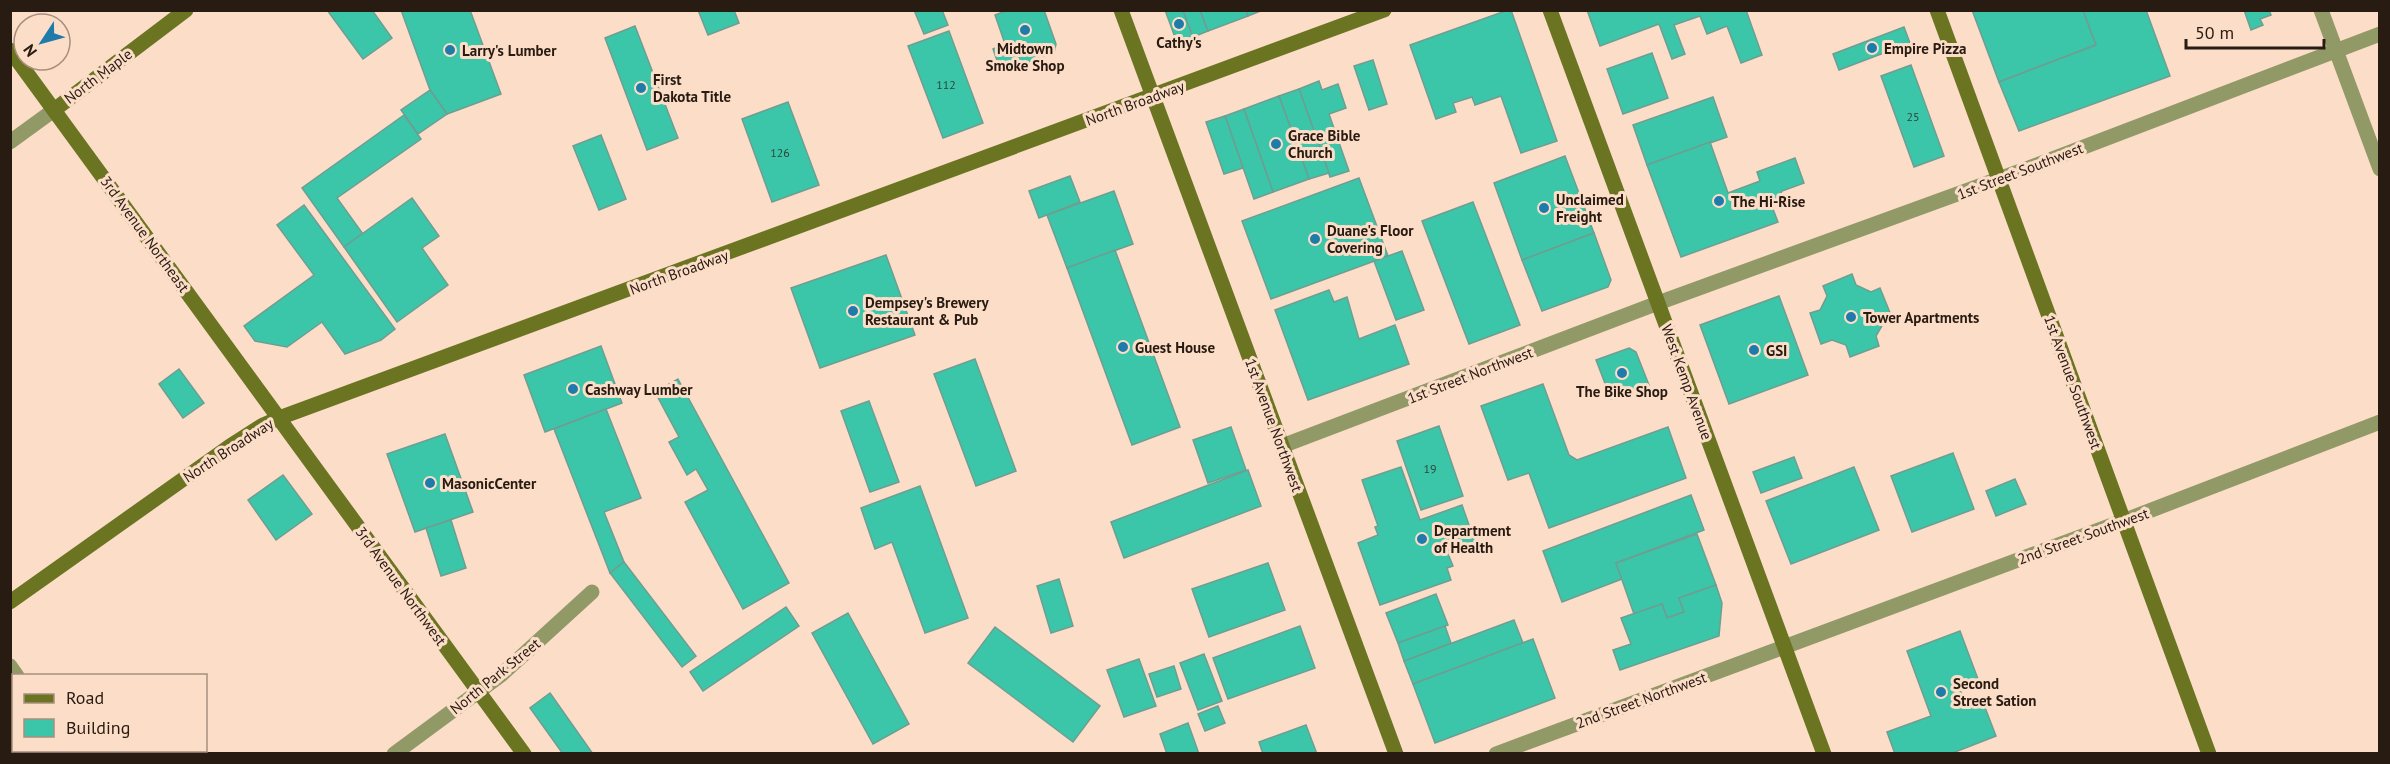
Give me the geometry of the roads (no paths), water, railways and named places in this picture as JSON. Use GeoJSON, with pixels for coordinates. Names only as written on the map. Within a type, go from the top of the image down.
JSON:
{"type":"FeatureCollection","features":[{"type":"Feature","properties":{"kind":"street","name":"North Maple"},"geometry":{"type":"LineString","coordinates":[[10,142],[186,10]]}},
{"type":"Feature","properties":{"kind":"street","name":"1st Avenue Northwest"},"geometry":{"type":"LineString","coordinates":[[1120,10],[1395,753]]}},
{"type":"Feature","properties":{"kind":"street","name":"North Broadway"},"geometry":{"type":"LineString","coordinates":[[10,602],[230,446],[279,418],[1384,10]]}},
{"type":"Feature","properties":{"kind":"street","name":"West Kemp Avenue"},"geometry":{"type":"LineString","coordinates":[[1550,10],[1824,753]]}},
{"type":"Feature","properties":{"kind":"street","name":"1st Avenue Southwest"},"geometry":{"type":"LineString","coordinates":[[1937,10],[2209,753]]}},
{"type":"Feature","properties":{"kind":"street"},"geometry":{"type":"LineString","coordinates":[[2321,10],[2379,169]]}},
{"type":"Feature","properties":{"kind":"street","name":"1st Street Southwest"},"geometry":{"type":"LineString","coordinates":[[1658,303],[2000,179],[2379,34]]}},
{"type":"Feature","properties":{"kind":"street","name":"3rd Avenue Northeast"},"geometry":{"type":"LineString","coordinates":[[10,50],[279,418]]}},
{"type":"Feature","properties":{"kind":"street","name":"1st Street Northwest"},"geometry":{"type":"LineString","coordinates":[[1282,446],[1658,303]]}},
{"type":"Feature","properties":{"kind":"street","name":"3rd Avenue Northwest"},"geometry":{"type":"LineString","coordinates":[[279,418],[524,753]]}},
{"type":"Feature","properties":{"kind":"street","name":"2nd Street Southwest"},"geometry":{"type":"LineString","coordinates":[[1785,646],[2123,521],[2379,422]]}},
{"type":"Feature","properties":{"kind":"street","name":"North Park Street"},"geometry":{"type":"LineString","coordinates":[[394,753],[523,656],[592,592]]}},
{"type":"Feature","properties":{"kind":"street","name":"2nd Street Northwest"},"geometry":{"type":"LineString","coordinates":[[1496,753],[1785,646]]}},
{"type":"Feature","properties":{"kind":"place","name":"Cathy's"},"geometry":{"type":"Point","coordinates":[1179,24]}},
{"type":"Feature","properties":{"kind":"place","name":"Midtown Smoke Shop"},"geometry":{"type":"Point","coordinates":[1025,30]}},
{"type":"Feature","properties":{"kind":"place","name":"Empire Pizza"},"geometry":{"type":"Point","coordinates":[1872,48]}},
{"type":"Feature","properties":{"kind":"place","name":"Larry's Lumber"},"geometry":{"type":"Point","coordinates":[450,50]}},
{"type":"Feature","properties":{"kind":"place","name":"First Dakota Title"},"geometry":{"type":"Point","coordinates":[641,88]}},
{"type":"Feature","properties":{"kind":"place","name":"Grace Bible Church"},"geometry":{"type":"Point","coordinates":[1276,144]}},
{"type":"Feature","properties":{"kind":"place","name":"The Hi-Rise"},"geometry":{"type":"Point","coordinates":[1719,201]}},
{"type":"Feature","properties":{"kind":"place","name":"Unclaimed Freight"},"geometry":{"type":"Point","coordinates":[1544,208]}},
{"type":"Feature","properties":{"kind":"place","name":"Duane's Floor Covering"},"geometry":{"type":"Point","coordinates":[1315,239]}},
{"type":"Feature","properties":{"kind":"place","name":"Dempsey's Brewery Restaurant & Pub"},"geometry":{"type":"Point","coordinates":[853,311]}},
{"type":"Feature","properties":{"kind":"place","name":"Tower Apartments"},"geometry":{"type":"Point","coordinates":[1851,317]}},
{"type":"Feature","properties":{"kind":"place","name":"Guest House"},"geometry":{"type":"Point","coordinates":[1123,347]}},
{"type":"Feature","properties":{"kind":"place","name":"GSI"},"geometry":{"type":"Point","coordinates":[1754,350]}},
{"type":"Feature","properties":{"kind":"place","name":"The Bike Shop"},"geometry":{"type":"Point","coordinates":[1622,373]}},
{"type":"Feature","properties":{"kind":"place","name":"Cashway Lumber"},"geometry":{"type":"Point","coordinates":[573,389]}},
{"type":"Feature","properties":{"kind":"place","name":"MasonicCenter"},"geometry":{"type":"Point","coordinates":[430,483]}},
{"type":"Feature","properties":{"kind":"place","name":"Department of Health"},"geometry":{"type":"Point","coordinates":[1422,539]}},
{"type":"Feature","properties":{"kind":"place","name":"Second Street Sation"},"geometry":{"type":"Point","coordinates":[1941,692]}}]}
